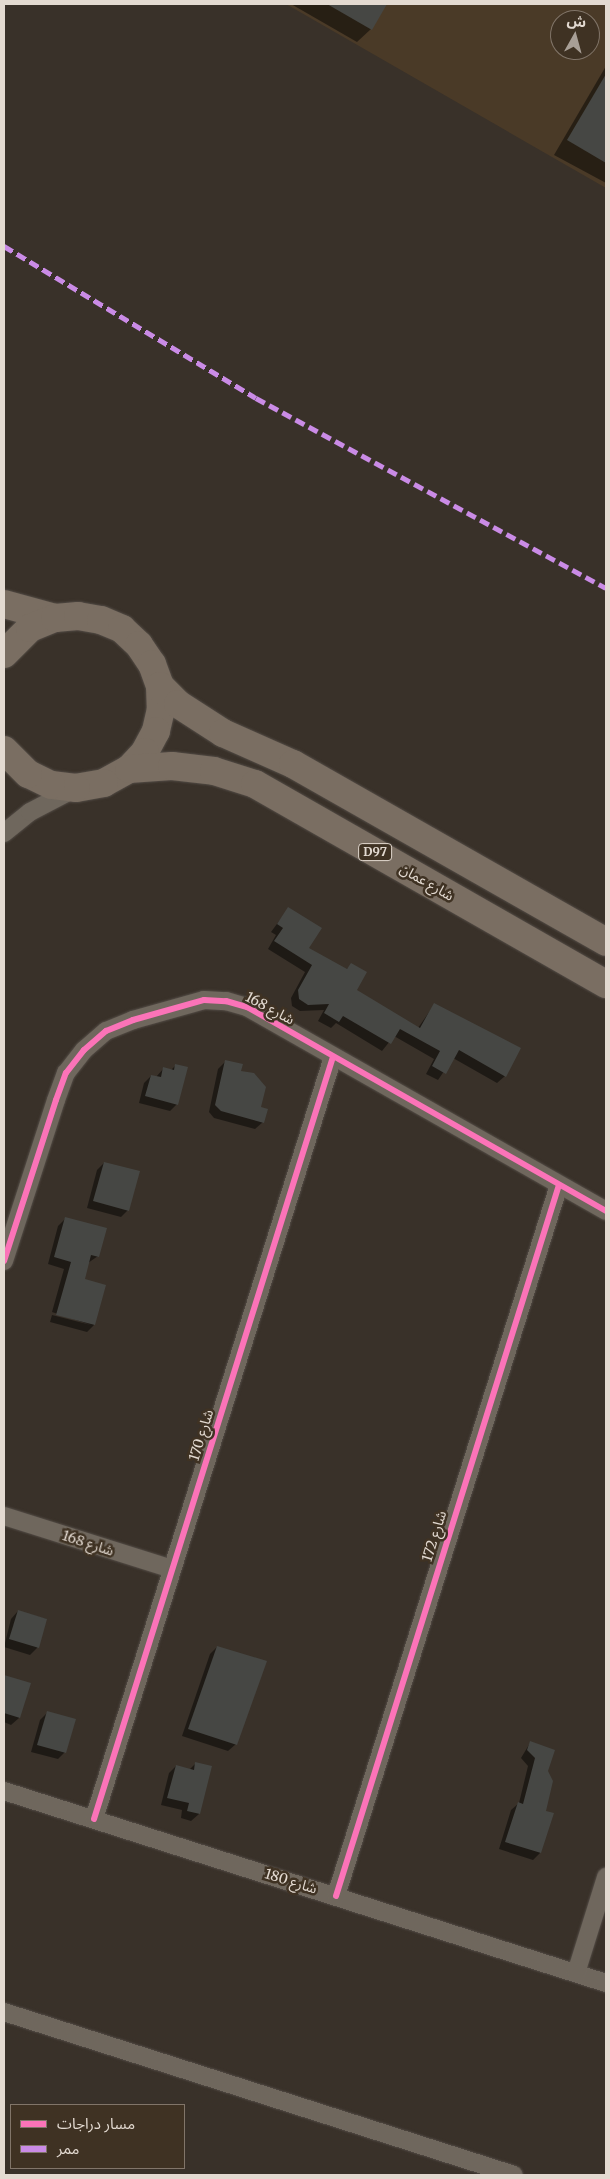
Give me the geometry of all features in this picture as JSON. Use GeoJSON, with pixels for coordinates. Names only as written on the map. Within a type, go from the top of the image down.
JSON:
{"type":"FeatureCollection","features":[{"type":"Feature","properties":{"kind":"main road"},"geometry":{"type":"LineString","coordinates":[[4,604],[55,618]]}},
{"type":"Feature","properties":{"kind":"main road"},"geometry":{"type":"LineString","coordinates":[[4,654],[30,628],[55,618],[78,616],[101,620],[122,630],[139,644],[152,664],[160,686],[161,709],[156,731],[145,752],[129,769],[104,783],[76,788],[51,785],[28,774],[4,750]]}},
{"type":"Feature","properties":{"kind":"main road","name":"D97"},"geometry":{"type":"LineString","coordinates":[[160,686],[178,704],[207,724],[293,764],[606,942]]}},
{"type":"Feature","properties":{"kind":"main road","name":"شارع عمان"},"geometry":{"type":"LineString","coordinates":[[129,769],[172,766],[197,769],[255,784],[606,984]]}},
{"type":"Feature","properties":{"kind":"street"},"geometry":{"type":"LineString","coordinates":[[4,834],[30,812],[76,788]]}},
{"type":"Feature","properties":{"kind":"street","name":"شارع 168"},"geometry":{"type":"LineString","coordinates":[[4,1261],[66,1073],[84,1050],[106,1031],[183,1004],[204,1000],[226,1001],[247,1007],[606,1211]]}},
{"type":"Feature","properties":{"kind":"street","name":"شارع 170"},"geometry":{"type":"LineString","coordinates":[[94,1819],[333,1057]]}},
{"type":"Feature","properties":{"kind":"street","name":"شارع 172"},"geometry":{"type":"LineString","coordinates":[[336,1896],[559,1185]]}},
{"type":"Feature","properties":{"kind":"street","name":"شارع 168"},"geometry":{"type":"LineString","coordinates":[[4,1516],[172,1569]]}},
{"type":"Feature","properties":{"kind":"street","name":"شارع 180"},"geometry":{"type":"LineString","coordinates":[[4,1791],[606,1983]]}},
{"type":"Feature","properties":{"kind":"street"},"geometry":{"type":"LineString","coordinates":[[576,1973],[606,1877]]}},
{"type":"Feature","properties":{"kind":"street"},"geometry":{"type":"LineString","coordinates":[[4,2012],[514,2175]]}},
{"type":"Feature","properties":{"kind":"shaded area"},"geometry":{"type":"Polygon","coordinates":[[[286,4],[606,4],[606,188],[286,4]]]}},
{"type":"Feature","properties":{"kind":"building"},"geometry":{"type":"Polygon","coordinates":[[[327,4],[387,4],[372,30],[327,4]]]}},
{"type":"Feature","properties":{"kind":"building"},"geometry":{"type":"Polygon","coordinates":[[[606,74],[606,163],[567,140],[606,74]]]}},
{"type":"Feature","properties":{"kind":"building"},"geometry":{"type":"Polygon","coordinates":[[[288,907],[322,928],[309,948],[347,969],[351,963],[367,972],[357,990],[420,1028],[434,1003],[521,1048],[506,1077],[459,1050],[446,1074],[432,1066],[440,1051],[400,1029],[391,1044],[343,1016],[339,1022],[324,1013],[329,1004],[308,1005],[299,999],[298,990],[312,965],[274,941],[283,928],[277,924],[288,907]]]}},
{"type":"Feature","properties":{"kind":"building"},"geometry":{"type":"Polygon","coordinates":[[[225,1060],[243,1064],[241,1071],[254,1073],[266,1087],[261,1107],[268,1109],[264,1123],[221,1111],[215,1105],[225,1060]]]}},
{"type":"Feature","properties":{"kind":"building"},"geometry":{"type":"Polygon","coordinates":[[[175,1064],[188,1067],[178,1105],[145,1096],[151,1075],[161,1077],[163,1067],[174,1070],[175,1064]]]}},
{"type":"Feature","properties":{"kind":"building"},"geometry":{"type":"Polygon","coordinates":[[[104,1162],[140,1171],[129,1211],[93,1201],[104,1162]]]}},
{"type":"Feature","properties":{"kind":"building"},"geometry":{"type":"Polygon","coordinates":[[[65,1217],[107,1228],[99,1257],[91,1255],[85,1279],[106,1285],[95,1325],[56,1315],[71,1262],[54,1257],[65,1217]]]}},
{"type":"Feature","properties":{"kind":"building"},"geometry":{"type":"Polygon","coordinates":[[[18,1610],[47,1619],[39,1648],[9,1639],[18,1610]]]}},
{"type":"Feature","properties":{"kind":"building"},"geometry":{"type":"Polygon","coordinates":[[[217,1646],[267,1661],[237,1745],[188,1729],[217,1646]]]}},
{"type":"Feature","properties":{"kind":"building"},"geometry":{"type":"Polygon","coordinates":[[[4,1675],[31,1683],[20,1718],[4,1713],[4,1675]]]}},
{"type":"Feature","properties":{"kind":"building"},"geometry":{"type":"Polygon","coordinates":[[[47,1711],[76,1719],[66,1753],[37,1745],[47,1711]]]}},
{"type":"Feature","properties":{"kind":"building"},"geometry":{"type":"Polygon","coordinates":[[[530,1741],[555,1750],[548,1771],[553,1781],[546,1811],[554,1813],[541,1853],[505,1842],[518,1802],[523,1804],[535,1758],[527,1750],[530,1741]]]}},
{"type":"Feature","properties":{"kind":"building"},"geometry":{"type":"Polygon","coordinates":[[[195,1762],[212,1766],[200,1814],[187,1811],[189,1803],[167,1798],[176,1765],[194,1770],[195,1762]]]}},
{"type":"Feature","properties":{"kind":"marked path"},"geometry":{"type":"LineString","coordinates":[[4,246],[256,398],[606,588]]}},
{"type":"Feature","properties":{"kind":"cycle path"},"geometry":{"type":"LineString","coordinates":[[4,1261],[66,1073],[84,1050],[106,1031],[133,1020],[204,1000],[226,1001],[247,1007],[606,1211]]}},
{"type":"Feature","properties":{"kind":"cycle path"},"geometry":{"type":"LineString","coordinates":[[94,1819],[333,1057]]}},
{"type":"Feature","properties":{"kind":"cycle path"},"geometry":{"type":"LineString","coordinates":[[336,1896],[559,1185]]}}]}
